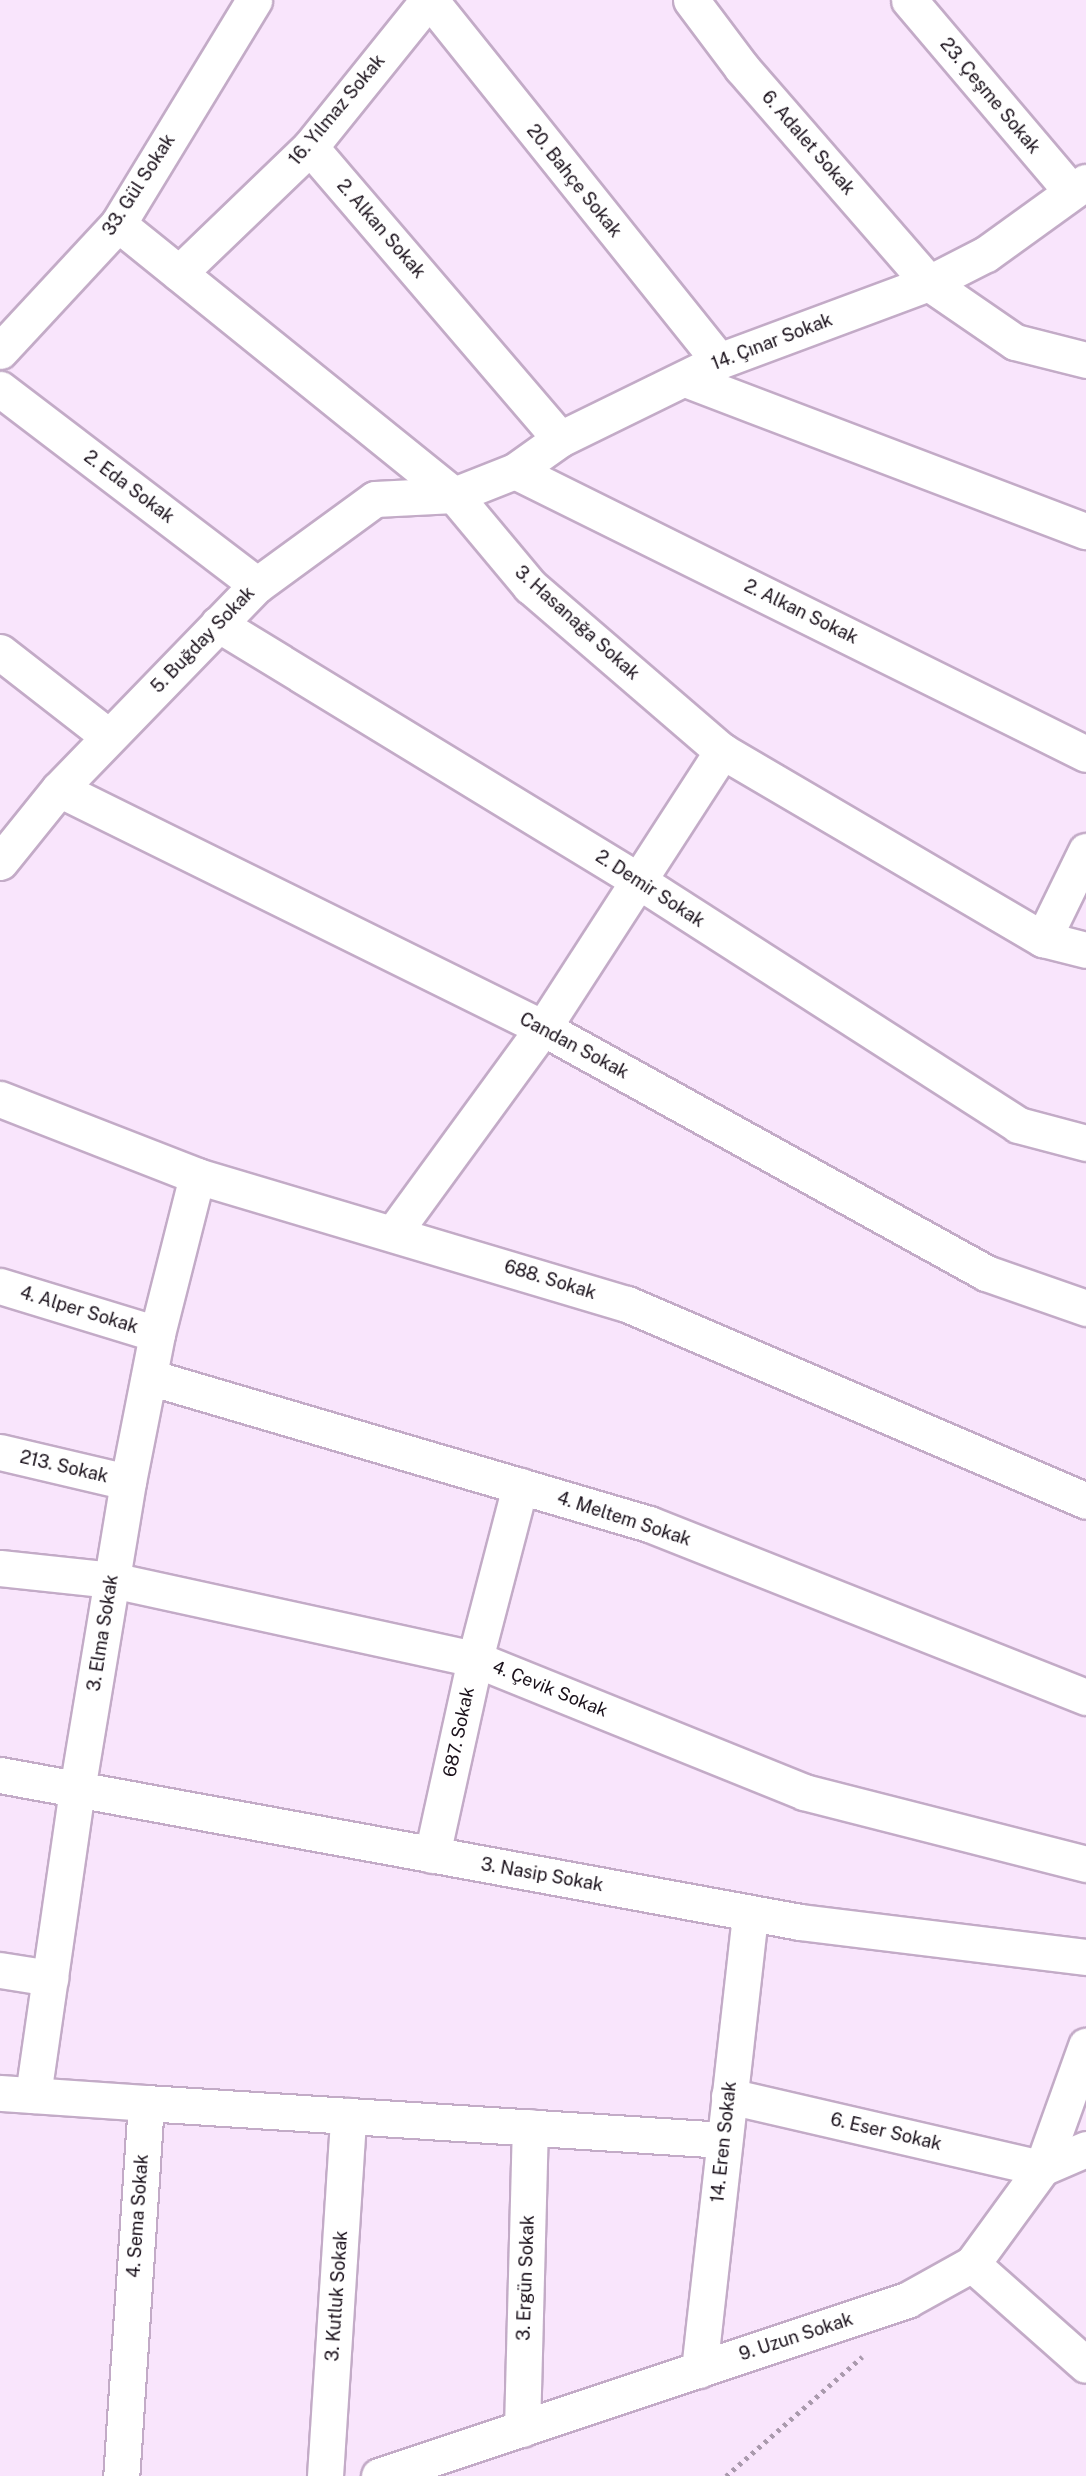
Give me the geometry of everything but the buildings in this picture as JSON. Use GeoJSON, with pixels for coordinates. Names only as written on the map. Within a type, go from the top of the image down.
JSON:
{"type":"FeatureCollection","features":[{"type":"Feature","properties":{"kind":"street","name":"33. Gül Sokak"},"geometry":{"type":"LineString","coordinates":[[0,351],[118,224],[254,0]]}},
{"type":"Feature","properties":{"kind":"street","name":"16. Yılmaz Sokak"},"geometry":{"type":"LineString","coordinates":[[179,273],[310,147],[429,0]]}},
{"type":"Feature","properties":{"kind":"street","name":"20. Bahçe Sokak"},"geometry":{"type":"LineString","coordinates":[[429,0],[719,361]]}},
{"type":"Feature","properties":{"kind":"street","name":"6. Adalet Sokak"},"geometry":{"type":"LineString","coordinates":[[691,0],[742,68],[929,282],[1015,342],[1086,360]]}},
{"type":"Feature","properties":{"kind":"street","name":"23. Çeşme Sokak"},"geometry":{"type":"LineString","coordinates":[[909,0],[1078,187]]}},
{"type":"Feature","properties":{"kind":"street","name":"2. Alkan Sokak"},"geometry":{"type":"LineString","coordinates":[[310,147],[560,439]]}},
{"type":"Feature","properties":{"kind":"street","name":"14. Çınar Sokak"},"geometry":{"type":"LineString","coordinates":[[454,495],[515,471],[560,439],[719,361],[929,282],[986,254],[1078,187]]}},
{"type":"Feature","properties":{"kind":"street","name":"3. Hasanağa Sokak"},"geometry":{"type":"LineString","coordinates":[[118,224],[454,495],[530,586],[722,751],[1044,939],[1086,950]]}},
{"type":"Feature","properties":{"kind":"street"},"geometry":{"type":"LineString","coordinates":[[685,379],[1086,531]]}},
{"type":"Feature","properties":{"kind":"street","name":"2. Eda Sokak"},"geometry":{"type":"LineString","coordinates":[[0,389],[257,584]]}},
{"type":"Feature","properties":{"kind":"street","name":"2. Alkan Sokak"},"geometry":{"type":"LineString","coordinates":[[515,471],[1086,754]]}},
{"type":"Feature","properties":{"kind":"street","name":"5. Buğday Sokak"},"geometry":{"type":"LineString","coordinates":[[0,862],[59,789],[257,584],[375,499],[454,495]]}},
{"type":"Feature","properties":{"kind":"street","name":"2. Demir Sokak"},"geometry":{"type":"LineString","coordinates":[[218,624],[640,882],[1018,1125],[1086,1143]]}},
{"type":"Feature","properties":{"kind":"street"},"geometry":{"type":"LineString","coordinates":[[0,652],[109,737]]}},
{"type":"Feature","properties":{"kind":"street"},"geometry":{"type":"LineString","coordinates":[[394,1232],[543,1028],[640,882],[722,751]]}},
{"type":"Feature","properties":{"kind":"street","name":"Candan Sokak"},"geometry":{"type":"LineString","coordinates":[[59,789],[543,1028],[986,1273],[1086,1308]]}},
{"type":"Feature","properties":{"kind":"street"},"geometry":{"type":"LineString","coordinates":[[1044,939],[1086,851]]}},
{"type":"Feature","properties":{"kind":"street","name":"688. Sokak"},"geometry":{"type":"LineString","coordinates":[[0,1099],[197,1176],[394,1232],[627,1304],[1086,1501]]}},
{"type":"Feature","properties":{"kind":"street","name":"3. Elma Sokak"},"geometry":{"type":"LineString","coordinates":[[17,2094],[50,1978],[77,1790],[128,1482],[157,1334],[197,1176]]}},
{"type":"Feature","properties":{"kind":"street","name":"4. Alper Sokak"},"geometry":{"type":"LineString","coordinates":[[0,1286],[157,1334]]}},
{"type":"Feature","properties":{"kind":"street","name":"4. Meltem Sokak"},"geometry":{"type":"LineString","coordinates":[[149,1377],[649,1524],[1086,1697]]}},
{"type":"Feature","properties":{"kind":"street","name":"213. Sokak"},"geometry":{"type":"LineString","coordinates":[[0,1452],[128,1482]]}},
{"type":"Feature","properties":{"kind":"street","name":"687. Sokak"},"geometry":{"type":"LineString","coordinates":[[432,1855],[475,1659],[520,1486]]}},
{"type":"Feature","properties":{"kind":"street","name":"4. Çevik Sokak"},"geometry":{"type":"LineString","coordinates":[[0,1568],[112,1580],[475,1659],[804,1792],[1086,1864]]}},
{"type":"Feature","properties":{"kind":"street","name":"3. Nasip Sokak"},"geometry":{"type":"LineString","coordinates":[[0,1776],[750,1914],[1086,1957]]}},
{"type":"Feature","properties":{"kind":"street","name":"14. Eren Sokak"},"geometry":{"type":"LineString","coordinates":[[699,2370],[750,1914]]}},
{"type":"Feature","properties":{"kind":"street"},"geometry":{"type":"LineString","coordinates":[[0,1970],[50,1978]]}},
{"type":"Feature","properties":{"kind":"street","name":"9. Uzun Sokak"},"geometry":{"type":"LineString","coordinates":[[379,2476],[907,2301],[972,2264],[1042,2168],[1086,2046]]}},
{"type":"Feature","properties":{"kind":"street"},"geometry":{"type":"LineString","coordinates":[[17,2094],[724,2140]]}},
{"type":"Feature","properties":{"kind":"street","name":"6. Eser Sokak"},"geometry":{"type":"LineString","coordinates":[[729,2096],[1042,2168]]}},
{"type":"Feature","properties":{"kind":"street","name":"4. Sema Sokak"},"geometry":{"type":"LineString","coordinates":[[121,2476],[146,2103]]}},
{"type":"Feature","properties":{"kind":"street","name":"3. Kutluk Sokak"},"geometry":{"type":"LineString","coordinates":[[325,2476],[348,2116]]}},
{"type":"Feature","properties":{"kind":"street","name":"3. Ergün Sokak"},"geometry":{"type":"LineString","coordinates":[[522,2428],[530,2127]]}},
{"type":"Feature","properties":{"kind":"street"},"geometry":{"type":"LineString","coordinates":[[1042,2168],[1086,2149]]}},
{"type":"Feature","properties":{"kind":"street"},"geometry":{"type":"LineString","coordinates":[[972,2264],[1086,2365]]}},
{"type":"Feature","properties":{"kind":"path"},"geometry":{"type":"LineString","coordinates":[[726,2476],[861,2359],[870,2313]]}}]}
